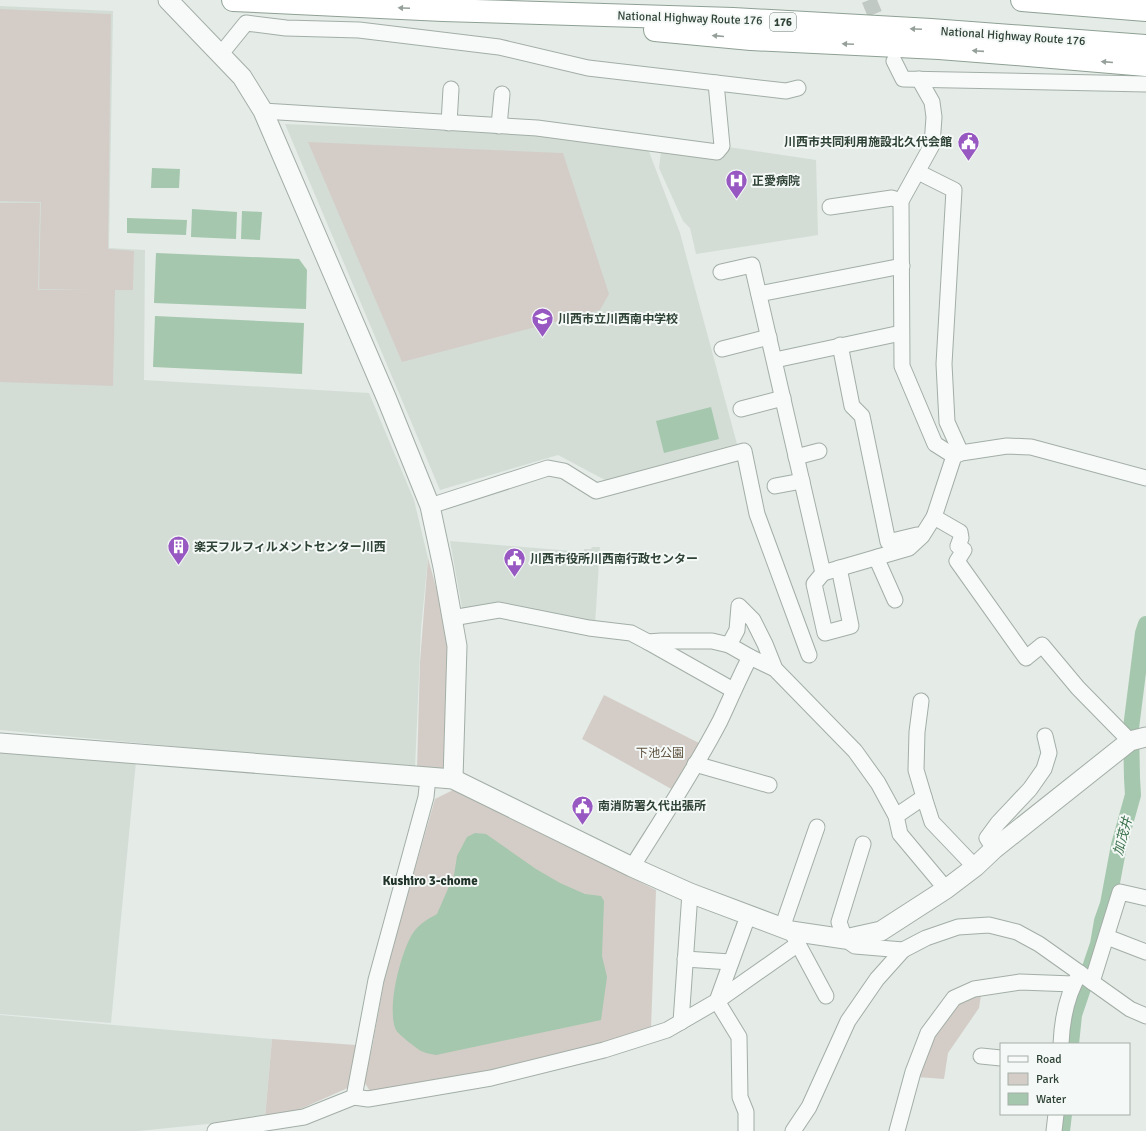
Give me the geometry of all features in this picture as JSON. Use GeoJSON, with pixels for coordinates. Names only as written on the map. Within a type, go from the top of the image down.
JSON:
{"type":"FeatureCollection","features":[{"type":"Feature","properties":{"kind":"highway","name":"National Highway Route 176"},"geometry":{"type":"LineString","coordinates":[[233,0],[443,10],[733,19],[931,30],[1146,46]]}},
{"type":"Feature","properties":{"kind":"highway"},"geometry":{"type":"LineString","coordinates":[[1022,0],[1137,9]]}},
{"type":"Feature","properties":{"kind":"highway"},"geometry":{"type":"LineString","coordinates":[[443,10],[751,39],[939,48],[1146,65]]}},
{"type":"Feature","properties":{"kind":"street"},"geometry":{"type":"LineString","coordinates":[[168,0],[242,77],[263,111],[386,397],[430,506],[443,567],[456,646],[453,779]]}},
{"type":"Feature","properties":{"kind":"street"},"geometry":{"type":"LineString","coordinates":[[220,55],[246,23],[286,28],[359,30],[499,47],[588,68],[786,91],[798,88]]}},
{"type":"Feature","properties":{"kind":"street"},"geometry":{"type":"LineString","coordinates":[[894,61],[903,79],[1146,84]]}},
{"type":"Feature","properties":{"kind":"street"},"geometry":{"type":"LineString","coordinates":[[919,79],[932,102],[934,117],[932,145],[902,201],[902,366],[935,444],[958,455],[1007,446],[1031,447],[1146,478]]}},
{"type":"Feature","properties":{"kind":"street"},"geometry":{"type":"LineString","coordinates":[[263,111],[537,128],[716,152],[722,146],[716,83]]}},
{"type":"Feature","properties":{"kind":"street"},"geometry":{"type":"LineString","coordinates":[[449,123],[451,89]]}},
{"type":"Feature","properties":{"kind":"street"},"geometry":{"type":"LineString","coordinates":[[499,126],[502,94]]}},
{"type":"Feature","properties":{"kind":"street"},"geometry":{"type":"LineString","coordinates":[[839,568],[851,626],[825,633],[814,584],[823,573],[839,568],[909,548],[920,538],[934,517],[958,455],[947,422],[944,364],[954,190],[918,172]]}},
{"type":"Feature","properties":{"kind":"street"},"geometry":{"type":"LineString","coordinates":[[830,207],[892,198],[902,201]]}},
{"type":"Feature","properties":{"kind":"street"},"geometry":{"type":"LineString","coordinates":[[721,272],[750,260],[775,360],[823,573]]}},
{"type":"Feature","properties":{"kind":"street"},"geometry":{"type":"LineString","coordinates":[[759,294],[854,280],[902,266]]}},
{"type":"Feature","properties":{"kind":"street"},"geometry":{"type":"LineString","coordinates":[[775,360],[901,333]]}},
{"type":"Feature","properties":{"kind":"street"},"geometry":{"type":"LineString","coordinates":[[722,349],[769,337]]}},
{"type":"Feature","properties":{"kind":"street"},"geometry":{"type":"LineString","coordinates":[[840,345],[852,406],[862,416],[888,542],[916,535],[920,538]]}},
{"type":"Feature","properties":{"kind":"street"},"geometry":{"type":"LineString","coordinates":[[741,410],[783,398]]}},
{"type":"Feature","properties":{"kind":"street"},"geometry":{"type":"LineString","coordinates":[[430,506],[548,468],[564,471],[596,491],[744,451],[757,514],[809,655]]}},
{"type":"Feature","properties":{"kind":"street"},"geometry":{"type":"LineString","coordinates":[[796,457],[819,451]]}},
{"type":"Feature","properties":{"kind":"street"},"geometry":{"type":"LineString","coordinates":[[775,486],[802,481]]}},
{"type":"Feature","properties":{"kind":"street"},"geometry":{"type":"LineString","coordinates":[[0,743],[453,779],[632,867],[690,893],[791,934],[845,939],[881,931],[946,889],[975,867],[994,849],[1138,739],[1078,688],[1042,645],[1026,658],[957,561],[964,550],[958,546],[961,538],[960,532],[934,517]]}},
{"type":"Feature","properties":{"kind":"street"},"geometry":{"type":"LineString","coordinates":[[878,557],[879,564],[895,600]]}},
{"type":"Feature","properties":{"kind":"street"},"geometry":{"type":"LineString","coordinates":[[729,645],[737,630],[739,606],[753,620],[775,669]]}},
{"type":"Feature","properties":{"kind":"street"},"geometry":{"type":"LineString","coordinates":[[452,618],[500,610],[589,628],[631,633],[733,690]]}},
{"type":"Feature","properties":{"kind":"street"},"geometry":{"type":"LineString","coordinates":[[648,642],[712,641],[729,645],[775,669],[855,751],[878,783],[896,816],[900,834],[946,889]]}},
{"type":"Feature","properties":{"kind":"street"},"geometry":{"type":"LineString","coordinates":[[632,867],[672,805],[720,720],[750,657]]}},
{"type":"Feature","properties":{"kind":"street"},"geometry":{"type":"LineString","coordinates":[[920,701],[917,732],[916,770],[932,822],[975,867]]}},
{"type":"Feature","properties":{"kind":"street"},"geometry":{"type":"LineString","coordinates":[[994,849],[987,838],[998,823],[1030,789],[1044,769],[1049,753],[1045,736]]}},
{"type":"Feature","properties":{"kind":"street"},"geometry":{"type":"LineString","coordinates":[[695,764],[769,785]]}},
{"type":"Feature","properties":{"kind":"street"},"geometry":{"type":"LineString","coordinates":[[354,1097],[376,980],[426,797],[428,777]]}},
{"type":"Feature","properties":{"kind":"street"},"geometry":{"type":"LineString","coordinates":[[896,816],[924,797]]}},
{"type":"Feature","properties":{"kind":"street"},"geometry":{"type":"LineString","coordinates":[[215,1131],[304,1117],[354,1097],[368,1099],[491,1078],[604,1050],[667,1030],[717,1001],[791,934],[817,827]]}},
{"type":"Feature","properties":{"kind":"street"},"geometry":{"type":"LineString","coordinates":[[863,844],[840,922],[845,939],[855,946],[903,950]]}},
{"type":"Feature","properties":{"kind":"street"},"geometry":{"type":"LineString","coordinates":[[1061,1043],[1062,1027],[1082,980],[1107,937],[1120,892],[1146,898]]}},
{"type":"Feature","properties":{"kind":"street"},"geometry":{"type":"LineString","coordinates":[[681,1022],[690,893]]}},
{"type":"Feature","properties":{"kind":"street"},"geometry":{"type":"LineString","coordinates":[[717,1001],[748,916]]}},
{"type":"Feature","properties":{"kind":"street"},"geometry":{"type":"LineString","coordinates":[[793,1131],[809,1107],[848,1021],[877,979],[903,950],[926,938],[958,928],[989,925],[1017,932],[1039,944],[1082,980],[1130,1009],[1146,1016]]}},
{"type":"Feature","properties":{"kind":"street"},"geometry":{"type":"LineString","coordinates":[[791,934],[826,996]]}},
{"type":"Feature","properties":{"kind":"street"},"geometry":{"type":"LineString","coordinates":[[1107,937],[1146,952]]}},
{"type":"Feature","properties":{"kind":"street"},"geometry":{"type":"LineString","coordinates":[[685,959],[731,962]]}},
{"type":"Feature","properties":{"kind":"street"},"geometry":{"type":"LineString","coordinates":[[896,1131],[914,1072],[928,1033],[954,998],[974,988],[1020,982],[1082,980]]}},
{"type":"Feature","properties":{"kind":"street"},"geometry":{"type":"LineString","coordinates":[[717,1001],[739,1037],[740,1096],[746,1112],[746,1131]]}},
{"type":"Feature","properties":{"kind":"street"},"geometry":{"type":"LineString","coordinates":[[981,1056],[1000,1058]]}},
{"type":"Feature","properties":{"kind":"street"},"geometry":{"type":"LineString","coordinates":[[1054,1131],[1056,1115]]}},
{"type":"Feature","properties":{"kind":"shaded area"},"geometry":{"type":"Polygon","coordinates":[[[0,6],[113,11],[109,248],[145,250],[144,380],[369,393],[414,500],[428,558],[421,629],[415,769],[0,730],[0,6]]]}},
{"type":"Feature","properties":{"kind":"shaded area","name":"川西市立川西南中学校"},"geometry":{"type":"Polygon","coordinates":[[[285,124],[572,136],[593,144],[648,149],[680,233],[737,444],[605,480],[558,455],[440,490],[285,124]]]}},
{"type":"Feature","properties":{"kind":"shaded area"},"geometry":{"type":"Polygon","coordinates":[[[728,147],[816,160],[818,235],[696,254],[690,228],[683,221],[659,168],[661,151],[728,147]]]}},
{"type":"Feature","properties":{"kind":"shaded area"},"geometry":{"type":"Polygon","coordinates":[[[450,541],[584,552],[584,549],[600,547],[595,624],[462,608],[450,541]]]}},
{"type":"Feature","properties":{"kind":"shaded area"},"geometry":{"type":"Polygon","coordinates":[[[0,753],[136,761],[111,1023],[0,1014],[0,753]]]}},
{"type":"Feature","properties":{"kind":"shaded area"},"geometry":{"type":"Polygon","coordinates":[[[0,1015],[272,1039],[265,1118],[139,1131],[0,1131],[0,1015]]]}},
{"type":"Feature","properties":{"kind":"green space"},"geometry":{"type":"Polygon","coordinates":[[[0,9],[111,14],[108,249],[134,251],[133,290],[115,290],[113,386],[0,382],[0,203],[40,203],[38,290],[89,290],[39,289],[41,202],[0,201],[0,9]]]}},
{"type":"Feature","properties":{"kind":"green space"},"geometry":{"type":"Polygon","coordinates":[[[308,142],[563,153],[609,294],[600,310],[402,362],[308,142]]]}},
{"type":"Feature","properties":{"kind":"green space"},"geometry":{"type":"Polygon","coordinates":[[[428,558],[452,645],[447,772],[417,770],[420,662],[428,558]]]}},
{"type":"Feature","properties":{"kind":"green space","name":"下池公園"},"geometry":{"type":"Polygon","coordinates":[[[604,695],[701,744],[675,791],[582,739],[604,695]]]}},
{"type":"Feature","properties":{"kind":"green space"},"geometry":{"type":"Polygon","coordinates":[[[453,790],[656,890],[651,1028],[603,1045],[373,1096],[363,1080],[372,1048],[386,970],[435,799],[453,790]]]}},
{"type":"Feature","properties":{"kind":"green space"},"geometry":{"type":"Polygon","coordinates":[[[981,995],[979,1008],[948,1053],[944,1079],[917,1077],[946,1011],[957,1002],[981,995]]]}},
{"type":"Feature","properties":{"kind":"green space"},"geometry":{"type":"Polygon","coordinates":[[[272,1039],[356,1045],[350,1087],[289,1114],[265,1118],[272,1039]]]}},
{"type":"Feature","properties":{"kind":"water"},"geometry":{"type":"Polygon","coordinates":[[[152,168],[180,169],[179,188],[151,188],[152,168]]]}},
{"type":"Feature","properties":{"kind":"water"},"geometry":{"type":"Polygon","coordinates":[[[192,209],[237,212],[236,239],[191,237],[192,209]]]}},
{"type":"Feature","properties":{"kind":"water"},"geometry":{"type":"Polygon","coordinates":[[[242,211],[262,212],[260,240],[241,239],[242,211]]]}},
{"type":"Feature","properties":{"kind":"water"},"geometry":{"type":"Polygon","coordinates":[[[127,218],[187,220],[186,235],[127,233],[127,218]]]}},
{"type":"Feature","properties":{"kind":"water"},"geometry":{"type":"Polygon","coordinates":[[[156,253],[299,259],[307,270],[306,309],[154,303],[156,253]]]}},
{"type":"Feature","properties":{"kind":"water"},"geometry":{"type":"Polygon","coordinates":[[[155,316],[304,323],[302,374],[153,367],[155,316]]]}},
{"type":"Feature","properties":{"kind":"water"},"geometry":{"type":"Polygon","coordinates":[[[711,407],[719,439],[664,453],[656,421],[711,407]]]}},
{"type":"Feature","properties":{"kind":"water"},"geometry":{"type":"Polygon","coordinates":[[[475,833],[486,834],[536,869],[560,883],[585,894],[601,896],[604,901],[602,956],[607,977],[601,1020],[436,1055],[421,1051],[397,1032],[393,1021],[394,995],[396,980],[408,941],[418,927],[437,914],[454,875],[457,856],[467,837],[475,833]]]}},
{"type":"Feature","properties":{"kind":"waterway","name":"加茂井"},"geometry":{"type":"LineString","coordinates":[[1071,1043],[1074,1015],[1098,944],[1102,921],[1108,904],[1119,845],[1133,795],[1131,728],[1143,633],[1146,624]]}},
{"type":"Feature","properties":{"kind":"waterway","name":"加茂井"},"geometry":{"type":"LineString","coordinates":[[1062,1131],[1064,1115]]}},
{"type":"Feature","properties":{"kind":"tunnel"},"geometry":{"type":"LineString","coordinates":[[869,0],[883,34]]}},
{"type":"Feature","properties":{"kind":"place","name":"川西市共同利用施設北久代会館"},"geometry":{"type":"Point","coordinates":[968,162]}},
{"type":"Feature","properties":{"kind":"place","name":"正愛病院"},"geometry":{"type":"Point","coordinates":[737,200]}},
{"type":"Feature","properties":{"kind":"place","name":"川西市立川西南中学校"},"geometry":{"type":"Point","coordinates":[542,338]}},
{"type":"Feature","properties":{"kind":"place","name":"楽天フルフィルメントセンター川西"},"geometry":{"type":"Point","coordinates":[179,566]}},
{"type":"Feature","properties":{"kind":"place","name":"川西市役所川西南行政センター"},"geometry":{"type":"Point","coordinates":[514,578]}},
{"type":"Feature","properties":{"kind":"place","name":"南消防署久代出張所"},"geometry":{"type":"Point","coordinates":[582,826]}},
{"type":"Feature","properties":{"kind":"district","name":"Kushiro 3-chome"},"geometry":{"type":"Point","coordinates":[430,880]}}]}
